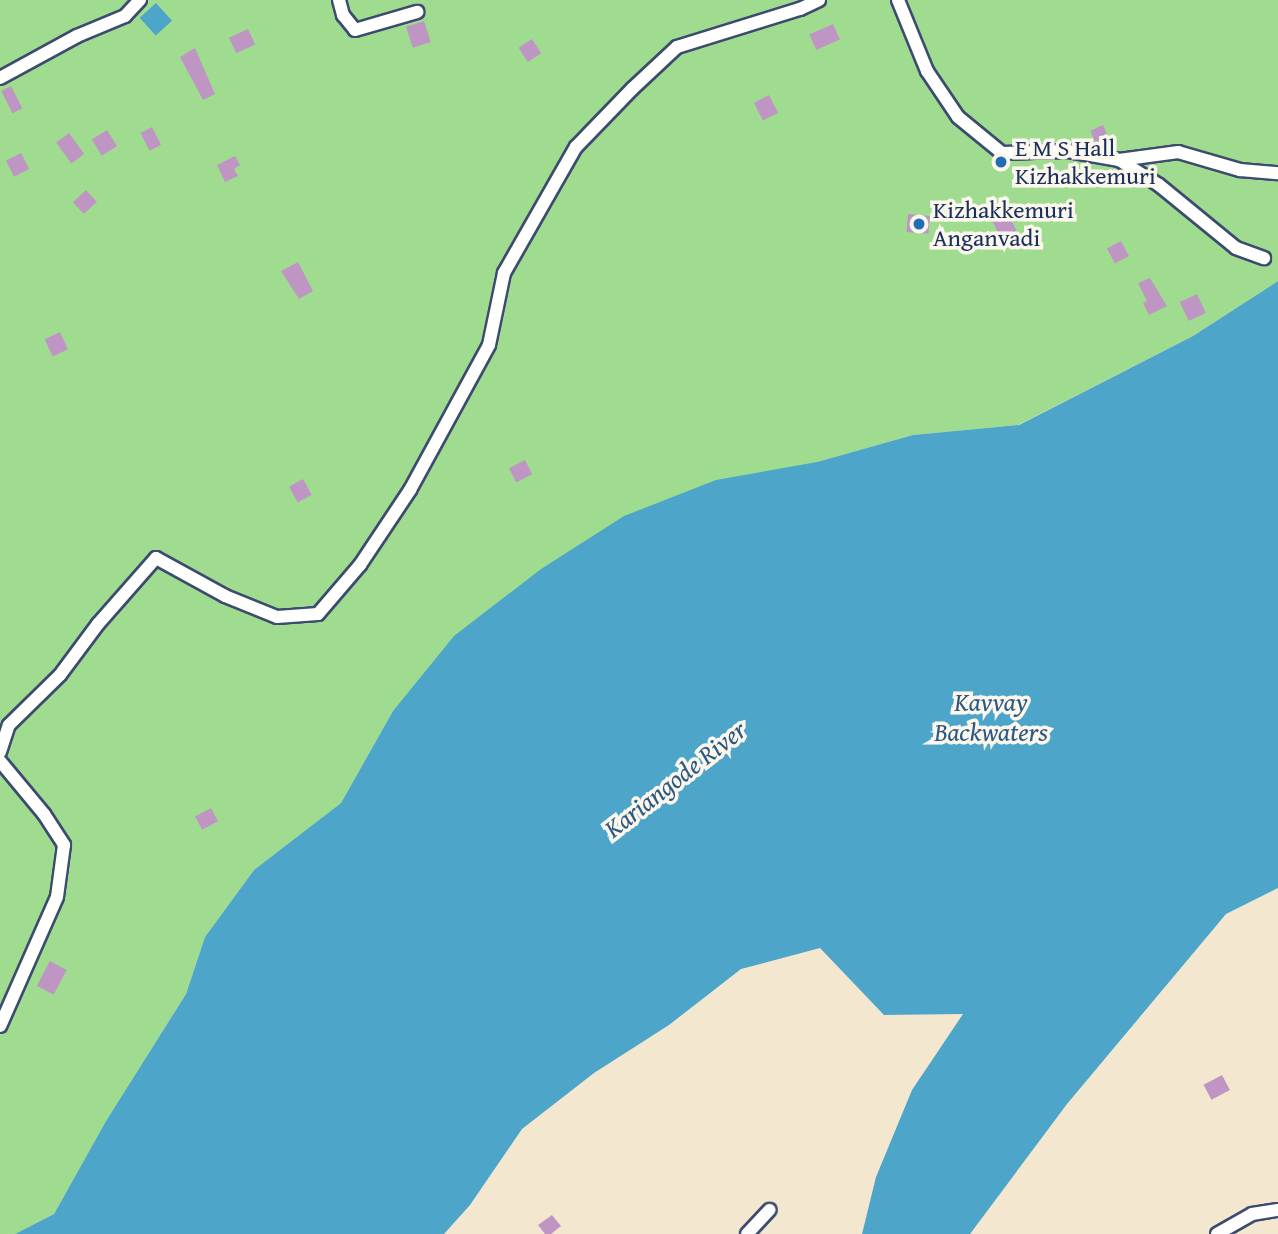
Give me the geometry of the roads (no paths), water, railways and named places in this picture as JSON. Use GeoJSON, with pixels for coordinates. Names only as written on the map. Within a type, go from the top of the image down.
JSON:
{"type":"FeatureCollection","features":[{"type":"Feature","properties":{"kind":"street"},"geometry":{"type":"LineString","coordinates":[[0,78],[77,36],[125,16],[140,0]]}},
{"type":"Feature","properties":{"kind":"street"},"geometry":{"type":"LineString","coordinates":[[339,0],[343,15],[355,30],[417,12]]}},
{"type":"Feature","properties":{"kind":"street"},"geometry":{"type":"LineString","coordinates":[[0,752],[9,725],[60,675],[98,624],[156,558],[225,596],[277,617],[318,614],[360,565],[410,490],[489,345],[504,273],[576,147],[677,47],[800,9],[819,0]]}},
{"type":"Feature","properties":{"kind":"street"},"geometry":{"type":"LineString","coordinates":[[898,0],[927,71],[958,117],[1002,153],[1068,151],[1119,160],[1178,152],[1240,170],[1278,173]]}},
{"type":"Feature","properties":{"kind":"street"},"geometry":{"type":"LineString","coordinates":[[1119,160],[1159,185],[1236,248],[1264,258]]}},
{"type":"Feature","properties":{"kind":"street"},"geometry":{"type":"LineString","coordinates":[[0,761],[44,814],[64,845],[57,897],[0,1026]]}},
{"type":"Feature","properties":{"kind":"street"},"geometry":{"type":"LineString","coordinates":[[747,1234],[769,1210]]}},
{"type":"Feature","properties":{"kind":"street"},"geometry":{"type":"LineString","coordinates":[[1217,1234],[1252,1214],[1278,1210]]}},
{"type":"Feature","properties":{"kind":"water"},"geometry":{"type":"Polygon","coordinates":[[[156,3],[172,21],[156,36],[140,18],[156,3]]]}},
{"type":"Feature","properties":{"kind":"water","name":"Kavvay Backwaters"},"geometry":{"type":"Polygon","coordinates":[[[1278,281],[1278,888],[1226,914],[1067,1104],[970,1234],[862,1234],[876,1177],[912,1090],[963,1014],[884,1015],[820,948],[741,969],[669,1025],[594,1073],[522,1129],[470,1205],[444,1234],[15,1234],[54,1214],[106,1121],[186,994],[205,937],[254,870],[341,803],[393,711],[454,636],[541,569],[624,516],[716,480],[817,462],[913,435],[1019,425],[1193,336],[1278,281]]]}},
{"type":"Feature","properties":{"kind":"place","name":"E M S Hall Kizhakkemuri"},"geometry":{"type":"Point","coordinates":[1001,162]}},
{"type":"Feature","properties":{"kind":"place","name":"Kizhakkemuri Anganvadi"},"geometry":{"type":"Point","coordinates":[919,224]}},
{"type":"Feature","properties":{"kind":"water label","name":"Kariangode River"},"geometry":{"type":"Point","coordinates":[675,779]}}]}
